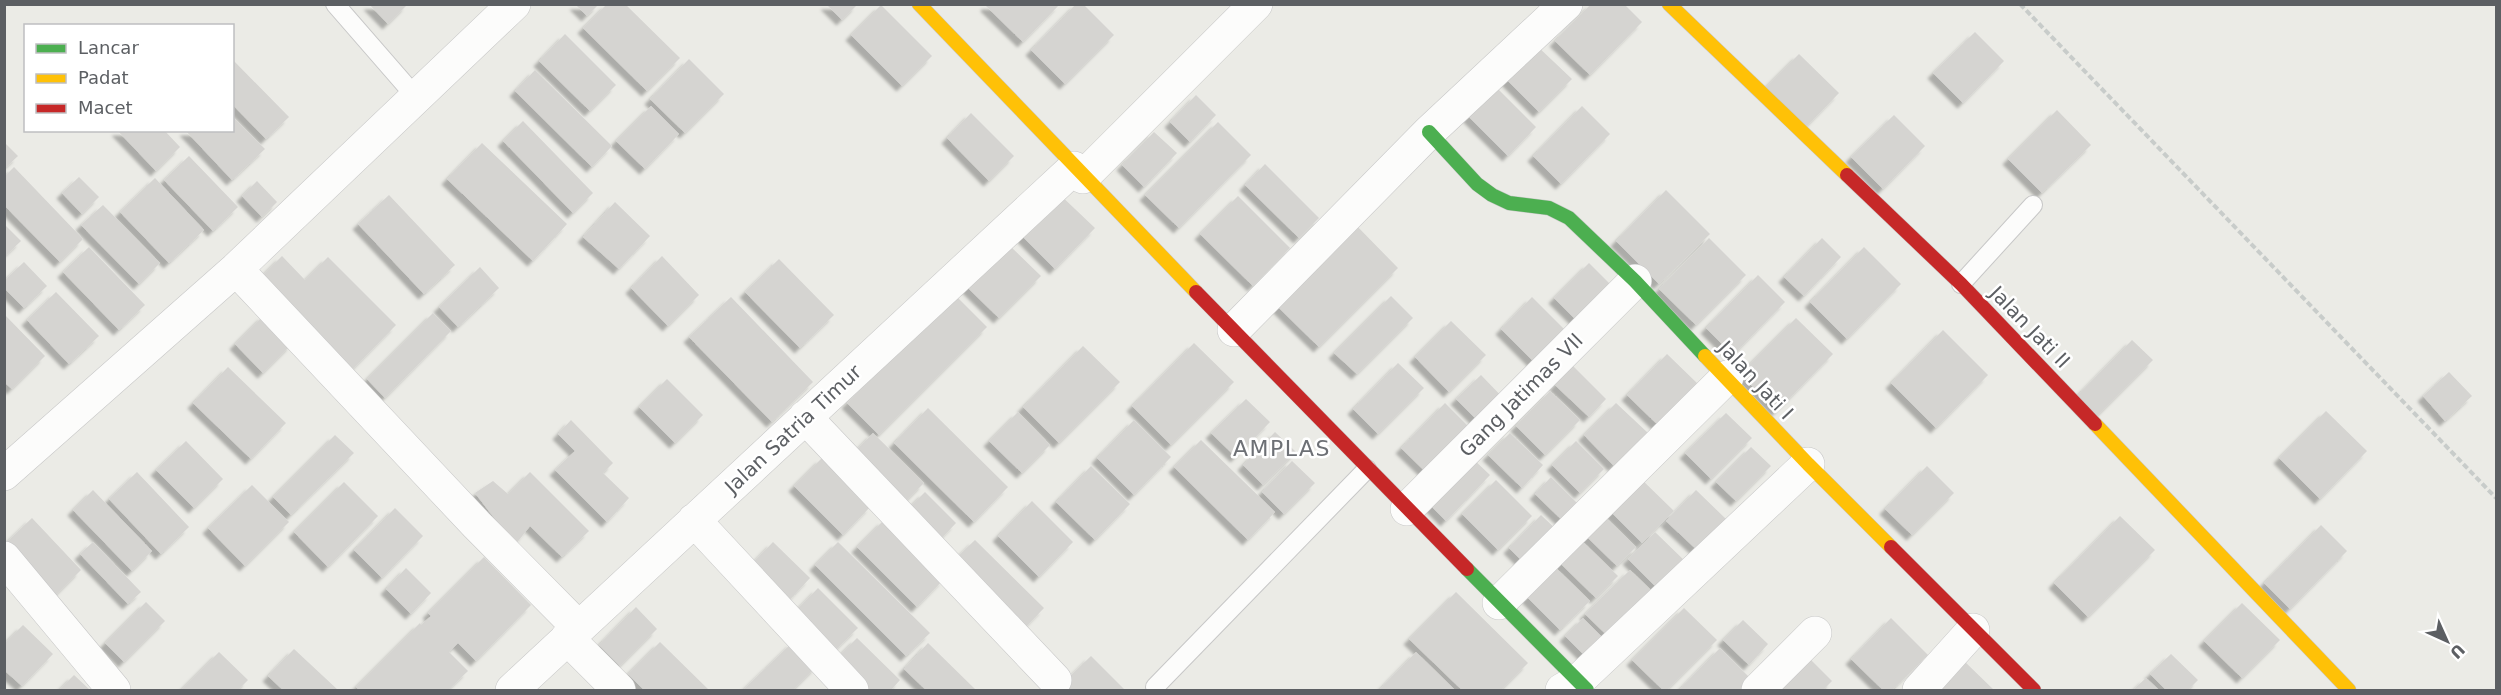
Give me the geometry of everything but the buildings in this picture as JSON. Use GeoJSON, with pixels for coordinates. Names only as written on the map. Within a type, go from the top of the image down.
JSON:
{"type":"FeatureCollection","features":[{"type":"Feature","properties":{"kind":"street"},"geometry":{"type":"LineString","coordinates":[[4,474],[236,269],[514,4]]}},
{"type":"Feature","properties":{"kind":"street"},"geometry":{"type":"LineString","coordinates":[[919,4],[1366,469],[1499,603],[1576,687],[1808,464]]}},
{"type":"Feature","properties":{"kind":"street","name":"Jalan Satria Timur"},"geometry":{"type":"LineString","coordinates":[[512,690],[805,417],[1079,172],[1256,4]]}},
{"type":"Feature","properties":{"kind":"street"},"geometry":{"type":"LineString","coordinates":[[1234,330],[1429,132],[1566,4]]}},
{"type":"Feature","properties":{"kind":"street","name":"Jalan Jati II"},"geometry":{"type":"LineString","coordinates":[[1669,4],[1961,284],[2349,690]]}},
{"type":"Feature","properties":{"kind":"street","name":"Jalan Jati I"},"geometry":{"type":"LineString","coordinates":[[1429,132],[1477,184],[1509,203],[1549,208],[1569,218],[1635,281],[1808,464],[2034,690]]}},
{"type":"Feature","properties":{"kind":"street"},"geometry":{"type":"LineString","coordinates":[[236,269],[477,525],[573,633],[620,690]]}},
{"type":"Feature","properties":{"kind":"street","name":"Gang Jatimas VII"},"geometry":{"type":"LineString","coordinates":[[1407,509],[1635,281]]}},
{"type":"Feature","properties":{"kind":"street"},"geometry":{"type":"LineString","coordinates":[[1499,603],[1727,377]]}},
{"type":"Feature","properties":{"kind":"street"},"geometry":{"type":"LineString","coordinates":[[805,417],[1055,680]]}},
{"type":"Feature","properties":{"kind":"street"},"geometry":{"type":"LineString","coordinates":[[694,520],[852,690]]}},
{"type":"Feature","properties":{"kind":"street"},"geometry":{"type":"LineString","coordinates":[[4,558],[114,690]]}},
{"type":"Feature","properties":{"kind":"street"},"geometry":{"type":"LineString","coordinates":[[1919,690],[1973,630]]}},
{"type":"Feature","properties":{"kind":"street"},"geometry":{"type":"LineString","coordinates":[[1758,690],[1815,633]]}},
{"type":"Feature","properties":{"kind":"lane"},"geometry":{"type":"LineString","coordinates":[[335,4],[415,96]]}},
{"type":"Feature","properties":{"kind":"lane"},"geometry":{"type":"LineString","coordinates":[[1961,284],[2033,205]]}},
{"type":"Feature","properties":{"kind":"lane"},"geometry":{"type":"LineString","coordinates":[[1155,687],[1366,469]]}},
{"type":"Feature","properties":{"kind":"path"},"geometry":{"type":"LineString","coordinates":[[2020,4],[2496,498]]}},
{"type":"Feature","properties":{"kind":"traffic: fast"},"geometry":{"type":"LineString","coordinates":[[1429,132],[1477,184],[1492,195],[1509,203],[1549,208],[1569,218],[1635,281],[1705,356]]}},
{"type":"Feature","properties":{"kind":"traffic: fast"},"geometry":{"type":"LineString","coordinates":[[1467,569],[1587,690]]}},
{"type":"Feature","properties":{"kind":"traffic: slow"},"geometry":{"type":"LineString","coordinates":[[919,4],[1196,292]]}},
{"type":"Feature","properties":{"kind":"traffic: slow"},"geometry":{"type":"LineString","coordinates":[[1669,4],[1847,175]]}},
{"type":"Feature","properties":{"kind":"traffic: slow"},"geometry":{"type":"LineString","coordinates":[[1705,356],[1891,547]]}},
{"type":"Feature","properties":{"kind":"traffic: slow"},"geometry":{"type":"LineString","coordinates":[[2095,424],[2349,690]]}},
{"type":"Feature","properties":{"kind":"traffic: jam"},"geometry":{"type":"LineString","coordinates":[[1847,175],[1961,284],[2095,424]]}},
{"type":"Feature","properties":{"kind":"traffic: jam"},"geometry":{"type":"LineString","coordinates":[[1196,292],[1467,569]]}},
{"type":"Feature","properties":{"kind":"traffic: jam"},"geometry":{"type":"LineString","coordinates":[[1891,547],[2034,690]]}},
{"type":"Feature","properties":{"kind":"district","name":"AMPLAS"},"geometry":{"type":"Point","coordinates":[1282,448]}}]}
